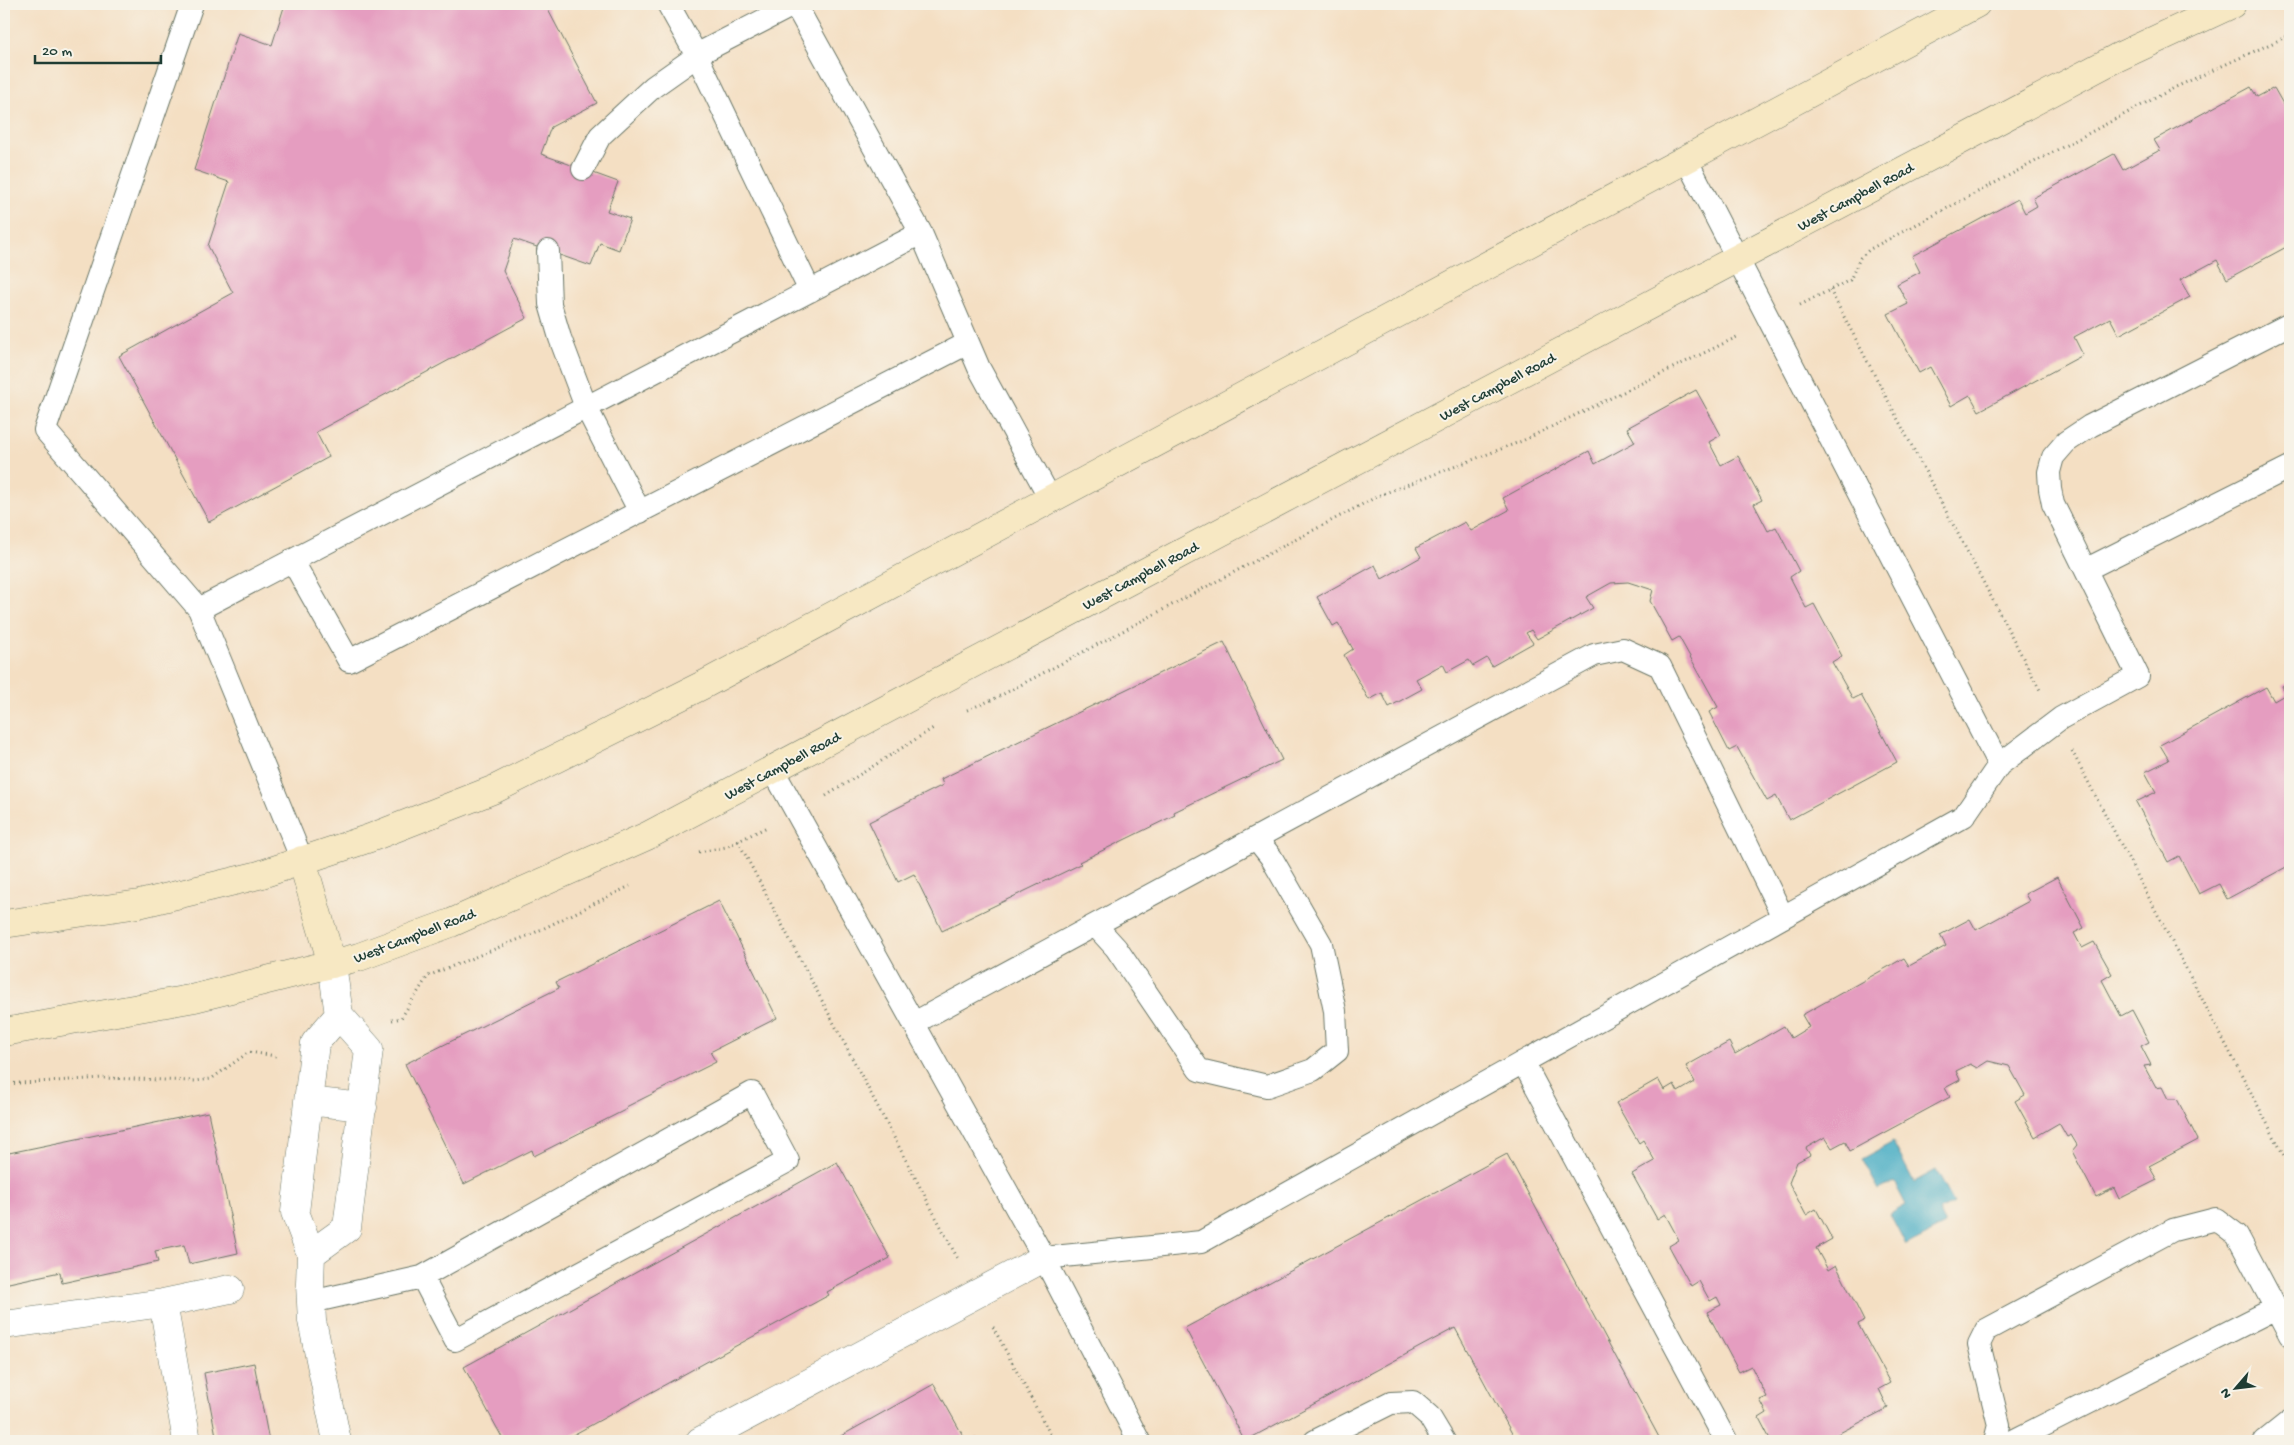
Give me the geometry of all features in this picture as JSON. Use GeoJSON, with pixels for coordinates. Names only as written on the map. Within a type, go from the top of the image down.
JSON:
{"type":"FeatureCollection","features":[{"type":"Feature","properties":{"kind":"main road"},"geometry":{"type":"LineString","coordinates":[[4,924],[139,904],[259,875],[370,838],[495,789],[705,684],[1976,4]]}},
{"type":"Feature","properties":{"kind":"main road","name":"West Campbell Road"},"geometry":{"type":"LineString","coordinates":[[4,1032],[195,998],[358,957],[451,923],[647,836],[2116,58],[2232,4]]}},
{"type":"Feature","properties":{"kind":"main road"},"geometry":{"type":"LineString","coordinates":[[302,860],[332,964]]}},
{"type":"Feature","properties":{"kind":"street"},"geometry":{"type":"LineString","coordinates":[[311,1254],[347,1228],[369,1049],[339,1015],[332,964]]}},
{"type":"Feature","properties":{"kind":"street"},"geometry":{"type":"LineString","coordinates":[[337,1441],[312,1321],[311,1254],[295,1212],[315,1043],[339,1015]]}},
{"type":"Feature","properties":{"kind":"street"},"geometry":{"type":"LineString","coordinates":[[308,1101],[363,1107]]}},
{"type":"Feature","properties":{"kind":"street"},"geometry":{"type":"LineString","coordinates":[[700,1441],[1044,1258]]}},
{"type":"Feature","properties":{"kind":"street"},"geometry":{"type":"LineString","coordinates":[[4,1325],[163,1303],[230,1289]]}},
{"type":"Feature","properties":{"kind":"street"},"geometry":{"type":"LineString","coordinates":[[163,1303],[187,1441]]}},
{"type":"Feature","properties":{"kind":"lane"},"geometry":{"type":"LineString","coordinates":[[192,4],[45,430],[199,609],[302,860]]}},
{"type":"Feature","properties":{"kind":"lane"},"geometry":{"type":"LineString","coordinates":[[668,4],[697,56],[810,290]]}},
{"type":"Feature","properties":{"kind":"lane"},"geometry":{"type":"LineString","coordinates":[[583,169],[600,136],[653,87],[697,56],[796,4],[921,233],[979,368],[1050,498]]}},
{"type":"Feature","properties":{"kind":"lane"},"geometry":{"type":"LineString","coordinates":[[1686,159],[1999,765]]}},
{"type":"Feature","properties":{"kind":"lane"},"geometry":{"type":"LineString","coordinates":[[199,609],[921,233]]}},
{"type":"Feature","properties":{"kind":"lane"},"geometry":{"type":"LineString","coordinates":[[548,251],[550,304],[586,407],[640,512]]}},
{"type":"Feature","properties":{"kind":"lane"},"geometry":{"type":"LineString","coordinates":[[1044,1258],[1201,1242],[1964,816],[1999,765],[2061,718],[2138,676],[2087,568],[2053,504],[2049,472],[2053,457],[2066,442],[2090,426],[2290,324]]}},
{"type":"Feature","properties":{"kind":"lane"},"geometry":{"type":"LineString","coordinates":[[292,560],[349,661],[968,343]]}},
{"type":"Feature","properties":{"kind":"lane"},"geometry":{"type":"LineString","coordinates":[[2087,568],[2290,467]]}},
{"type":"Feature","properties":{"kind":"lane"},"geometry":{"type":"LineString","coordinates":[[914,1023],[1594,655],[1623,649],[1660,666],[1783,917]]}},
{"type":"Feature","properties":{"kind":"lane"},"geometry":{"type":"LineString","coordinates":[[773,770],[1044,1258],[1139,1441]]}},
{"type":"Feature","properties":{"kind":"lane"},"geometry":{"type":"LineString","coordinates":[[1095,924],[1116,948],[1199,1070],[1266,1086],[1313,1070],[1337,1052],[1335,1011],[1321,944],[1271,857],[1256,838]]}},
{"type":"Feature","properties":{"kind":"lane"},"geometry":{"type":"LineString","coordinates":[[1523,1062],[1726,1441]]}},
{"type":"Feature","properties":{"kind":"lane"},"geometry":{"type":"LineString","coordinates":[[311,1302],[422,1277],[752,1093],[788,1161],[455,1340],[422,1277]]}},
{"type":"Feature","properties":{"kind":"lane"},"geometry":{"type":"LineString","coordinates":[[1995,1441],[1999,1425],[1980,1344],[1986,1330],[2173,1230],[2216,1219],[2237,1235],[2290,1335]]}},
{"type":"Feature","properties":{"kind":"lane"},"geometry":{"type":"LineString","coordinates":[[2013,1441],[2276,1308]]}},
{"type":"Feature","properties":{"kind":"lane"},"geometry":{"type":"LineString","coordinates":[[1315,1441],[1391,1403],[1413,1402],[1429,1416],[1444,1441]]}},
{"type":"Feature","properties":{"kind":"lane"},"geometry":{"type":"LineString","coordinates":[[2264,1441],[2290,1421]]}},
{"type":"Feature","properties":{"kind":"path"},"geometry":{"type":"LineString","coordinates":[[1809,300],[1850,280],[1860,258],[1870,249],[2176,87],[2290,36]]}},
{"type":"Feature","properties":{"kind":"path"},"geometry":{"type":"LineString","coordinates":[[1830,290],[2043,695]]}},
{"type":"Feature","properties":{"kind":"path"},"geometry":{"type":"LineString","coordinates":[[963,712],[994,699],[1380,495],[1522,441],[1680,363],[1718,347]]}},
{"type":"Feature","properties":{"kind":"path"},"geometry":{"type":"LineString","coordinates":[[834,792],[937,726]]}},
{"type":"Feature","properties":{"kind":"path"},"geometry":{"type":"LineString","coordinates":[[2074,754],[2290,1167]]}},
{"type":"Feature","properties":{"kind":"path"},"geometry":{"type":"LineString","coordinates":[[692,856],[701,851],[726,848],[772,824]]}},
{"type":"Feature","properties":{"kind":"path"},"geometry":{"type":"LineString","coordinates":[[738,841],[961,1265]]}},
{"type":"Feature","properties":{"kind":"path"},"geometry":{"type":"LineString","coordinates":[[387,1021],[401,1018],[428,976],[532,934],[639,882]]}},
{"type":"Feature","properties":{"kind":"path"},"geometry":{"type":"LineString","coordinates":[[4,1084],[104,1078],[195,1081],[211,1079],[248,1052],[278,1056]]}},
{"type":"Feature","properties":{"kind":"path"},"geometry":{"type":"LineString","coordinates":[[989,1318],[1054,1441]]}},
{"type":"Feature","properties":{"kind":"water"},"geometry":{"type":"Polygon","coordinates":[[[1893,1142],[1914,1182],[1936,1170],[1954,1203],[1938,1211],[1945,1225],[1906,1245],[1890,1214],[1906,1205],[1894,1182],[1879,1190],[1862,1159],[1893,1142]]]}},
{"type":"Feature","properties":{"kind":"building"},"geometry":{"type":"Polygon","coordinates":[[[285,4],[545,4],[597,103],[551,127],[541,154],[618,182],[607,211],[630,219],[619,250],[600,243],[591,266],[514,239],[503,271],[527,318],[316,432],[329,457],[209,522],[119,356],[233,293],[208,246],[229,182],[194,170],[238,33],[272,45],[285,4]]]}},
{"type":"Feature","properties":{"kind":"building"},"geometry":{"type":"Polygon","coordinates":[[[2251,87],[2257,97],[2274,88],[2287,111],[2290,109],[2290,245],[2227,279],[2217,260],[2180,280],[2190,297],[2119,335],[2110,318],[2074,337],[2083,355],[1979,411],[1970,395],[1951,406],[1930,367],[1919,373],[1888,314],[1908,304],[1897,284],[1920,272],[1912,256],[2018,199],[2025,213],[2037,206],[2033,198],[2114,154],[2123,170],[2160,150],[2154,140],[2251,87]]]}},
{"type":"Feature","properties":{"kind":"building"},"geometry":{"type":"Polygon","coordinates":[[[1696,390],[1721,435],[1709,442],[1721,465],[1738,456],[1762,500],[1754,504],[1768,531],[1776,527],[1799,571],[1790,577],[1806,608],[1814,604],[1842,656],[1832,662],[1853,699],[1861,695],[1897,762],[1789,820],[1776,796],[1767,801],[1737,747],[1729,751],[1709,712],[1718,707],[1679,637],[1672,641],[1650,601],[1653,590],[1628,582],[1611,583],[1586,597],[1593,608],[1537,639],[1531,630],[1526,633],[1533,643],[1492,666],[1487,658],[1473,666],[1469,660],[1447,672],[1443,664],[1416,679],[1422,689],[1389,707],[1382,693],[1369,700],[1344,655],[1353,649],[1338,623],[1333,626],[1317,597],[1375,565],[1382,579],[1421,557],[1416,548],[1465,522],[1471,531],[1509,510],[1503,498],[1589,451],[1595,464],[1635,442],[1627,428],[1696,390]]]}},
{"type":"Feature","properties":{"kind":"building"},"geometry":{"type":"Polygon","coordinates":[[[1224,642],[1282,760],[1174,812],[1175,815],[1079,862],[1081,864],[942,931],[914,874],[898,882],[869,822],[943,785],[941,779],[1224,642]]]}},
{"type":"Feature","properties":{"kind":"building"},"geometry":{"type":"Polygon","coordinates":[[[2290,682],[2290,865],[2227,899],[2219,884],[2199,894],[2179,856],[2168,862],[2136,802],[2156,792],[2145,772],[2169,760],[2160,745],[2266,687],[2274,701],[2286,694],[2282,686],[2290,682]]]}},
{"type":"Feature","properties":{"kind":"building"},"geometry":{"type":"Polygon","coordinates":[[[2057,877],[2084,928],[2074,933],[2082,948],[2094,942],[2112,974],[2102,980],[2121,1016],[2132,1010],[2149,1042],[2141,1046],[2151,1065],[2144,1066],[2156,1088],[2162,1087],[2168,1099],[2177,1099],[2198,1140],[2149,1166],[2157,1180],[2119,1199],[2114,1188],[2096,1197],[2072,1151],[2077,1145],[2071,1135],[2067,1137],[2059,1123],[2035,1137],[2015,1101],[2025,1095],[2009,1066],[1988,1061],[1977,1068],[1970,1064],[1956,1071],[1960,1080],[1945,1088],[1950,1097],[1850,1151],[1845,1141],[1832,1148],[1825,1137],[1806,1148],[1810,1155],[1797,1162],[1789,1183],[1806,1215],[1816,1209],[1832,1239],[1816,1248],[1828,1270],[1836,1265],[1864,1321],[1858,1324],[1890,1383],[1879,1389],[1888,1408],[1824,1441],[1771,1441],[1759,1418],[1767,1413],[1760,1400],[1767,1397],[1751,1366],[1739,1372],[1707,1312],[1721,1305],[1717,1297],[1710,1301],[1699,1281],[1691,1286],[1669,1246],[1679,1240],[1665,1214],[1657,1219],[1632,1174],[1655,1161],[1643,1140],[1639,1143],[1616,1103],[1658,1079],[1664,1090],[1674,1084],[1678,1092],[1695,1082],[1686,1066],[1729,1042],[1735,1054],[1784,1026],[1791,1038],[1809,1027],[1802,1015],[1904,958],[1909,966],[1946,946],[1940,935],[1970,919],[1976,930],[2029,901],[2025,894],[2057,877]]]}},
{"type":"Feature","properties":{"kind":"building"},"geometry":{"type":"Polygon","coordinates":[[[719,901],[777,1018],[710,1052],[716,1062],[534,1156],[532,1150],[464,1184],[405,1064],[559,988],[556,982],[719,901]]]}},
{"type":"Feature","properties":{"kind":"building"},"geometry":{"type":"Polygon","coordinates":[[[208,1112],[238,1253],[189,1264],[184,1245],[155,1251],[158,1262],[62,1283],[60,1272],[4,1284],[4,1154],[208,1112]]]}},
{"type":"Feature","properties":{"kind":"building"},"geometry":{"type":"Polygon","coordinates":[[[1507,1154],[1661,1441],[1516,1441],[1455,1328],[1245,1441],[1185,1328],[1507,1154]]]}},
{"type":"Feature","properties":{"kind":"building"},"geometry":{"type":"Polygon","coordinates":[[[837,1162],[890,1258],[827,1292],[829,1295],[562,1441],[504,1441],[464,1367],[837,1162]]]}},
{"type":"Feature","properties":{"kind":"building"},"geometry":{"type":"Polygon","coordinates":[[[254,1363],[269,1441],[217,1441],[204,1373],[254,1363]]]}},
{"type":"Feature","properties":{"kind":"building"},"geometry":{"type":"Polygon","coordinates":[[[934,1384],[966,1441],[832,1441],[934,1384]]]}},
{"type":"Feature","properties":{"kind":"building"},"geometry":{"type":"Polygon","coordinates":[[[976,1437],[978,1441],[968,1441],[976,1437]]]}}]}
